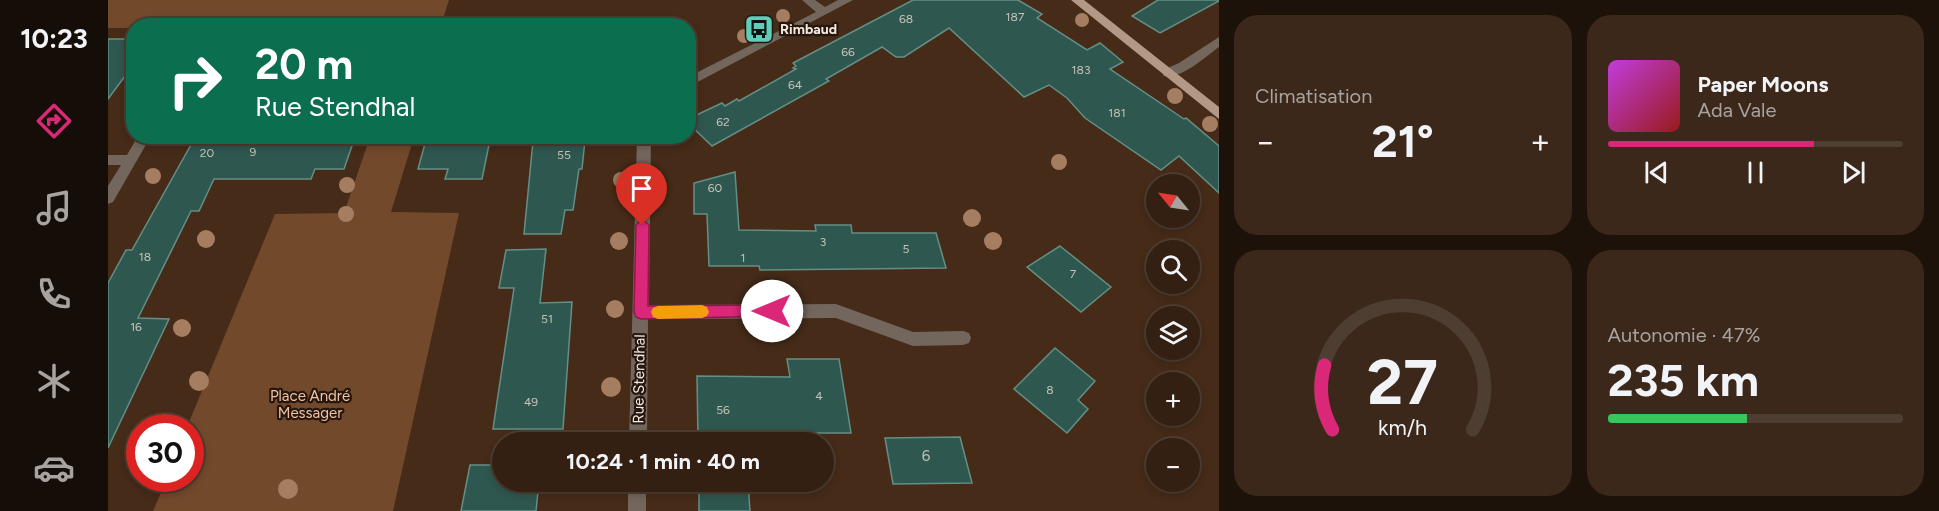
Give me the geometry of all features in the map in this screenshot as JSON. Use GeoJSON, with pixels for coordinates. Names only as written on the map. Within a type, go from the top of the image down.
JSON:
{"type":"FeatureCollection","features":[{"type":"Feature","properties":{"kind":"main road"},"geometry":{"type":"LineString","coordinates":[[1077,0],[1219,114]]}},
{"type":"Feature","properties":{"kind":"street"},"geometry":{"type":"LineString","coordinates":[[808,0],[824,12]]}},
{"type":"Feature","properties":{"kind":"street"},"geometry":{"type":"LineString","coordinates":[[696,79],[847,0]]}},
{"type":"Feature","properties":{"kind":"street"},"geometry":{"type":"LineString","coordinates":[[1167,73],[1184,66],[1219,41]]}},
{"type":"Feature","properties":{"kind":"street"},"geometry":{"type":"LineString","coordinates":[[108,198],[140,144]]}},
{"type":"Feature","properties":{"kind":"street","name":"Rue Stendhal"},"geometry":{"type":"LineString","coordinates":[[638,432],[644,144]]}},
{"type":"Feature","properties":{"kind":"street"},"geometry":{"type":"LineString","coordinates":[[108,160],[130,160]]}},
{"type":"Feature","properties":{"kind":"street"},"geometry":{"type":"LineString","coordinates":[[641,312],[836,311],[913,339],[963,338]]}},
{"type":"Feature","properties":{"kind":"street"},"geometry":{"type":"LineString","coordinates":[[637,492],[637,511]]}},
{"type":"Feature","properties":{"kind":"green space"},"geometry":{"type":"Polygon","coordinates":[[[108,0],[449,0],[443,18],[126,18],[126,28],[108,28],[108,0]]]}},
{"type":"Feature","properties":{"kind":"green space","name":"Place André Messager"},"geometry":{"type":"Polygon","coordinates":[[[368,144],[412,144],[391,212],[459,213],[393,511],[153,511],[161,492],[204,492],[204,414],[192,414],[275,214],[344,213],[368,144]]]}},
{"type":"Feature","properties":{"kind":"building"},"geometry":{"type":"Polygon","coordinates":[[[913,0],[1018,0],[1042,14],[1037,18],[1087,50],[1100,43],[1123,62],[1110,69],[1184,119],[1186,118],[1219,146],[1219,193],[1179,156],[1161,170],[1085,118],[1067,98],[1049,85],[1024,97],[949,28],[904,57],[896,57],[882,47],[826,79],[829,81],[712,146],[696,131],[696,115],[722,103],[725,106],[737,99],[739,101],[796,69],[793,68],[796,66],[793,63],[913,0]]]}},
{"type":"Feature","properties":{"kind":"building"},"geometry":{"type":"Polygon","coordinates":[[[1158,0],[1219,1],[1160,33],[1132,16],[1158,0]]]}},
{"type":"Feature","properties":{"kind":"building"},"geometry":{"type":"Polygon","coordinates":[[[108,39],[126,39],[126,75],[108,99],[108,39]]]}},
{"type":"Feature","properties":{"kind":"building"},"geometry":{"type":"Polygon","coordinates":[[[191,144],[353,144],[344,169],[315,169],[311,179],[214,179],[199,211],[191,211],[138,318],[169,319],[108,448],[108,283],[126,250],[132,250],[191,144]]]}},
{"type":"Feature","properties":{"kind":"building"},"geometry":{"type":"Polygon","coordinates":[[[425,144],[489,144],[482,179],[445,179],[448,169],[418,169],[425,144]]]}},
{"type":"Feature","properties":{"kind":"building"},"geometry":{"type":"Polygon","coordinates":[[[533,144],[585,144],[573,210],[565,210],[561,234],[524,234],[533,144]]]}},
{"type":"Feature","properties":{"kind":"building"},"geometry":{"type":"Polygon","coordinates":[[[735,172],[739,230],[816,231],[815,225],[851,225],[852,233],[936,233],[946,268],[760,270],[759,266],[709,266],[707,214],[694,214],[694,183],[735,172]]]}},
{"type":"Feature","properties":{"kind":"building"},"geometry":{"type":"Polygon","coordinates":[[[1060,246],[1111,287],[1081,312],[1027,267],[1060,246]]]}},
{"type":"Feature","properties":{"kind":"building"},"geometry":{"type":"Polygon","coordinates":[[[546,249],[540,303],[572,302],[563,429],[493,429],[514,288],[499,288],[506,250],[546,249]]]}},
{"type":"Feature","properties":{"kind":"building"},"geometry":{"type":"Polygon","coordinates":[[[1055,348],[1095,381],[1078,400],[1088,409],[1067,433],[1014,389],[1055,348]]]}},
{"type":"Feature","properties":{"kind":"building"},"geometry":{"type":"Polygon","coordinates":[[[787,359],[839,359],[851,433],[698,432],[697,376],[790,377],[787,359]]]}},
{"type":"Feature","properties":{"kind":"building"},"geometry":{"type":"Polygon","coordinates":[[[960,437],[972,483],[893,484],[885,438],[960,437]]]}},
{"type":"Feature","properties":{"kind":"building"},"geometry":{"type":"Polygon","coordinates":[[[470,465],[492,465],[492,492],[538,492],[536,511],[461,511],[470,465]]]}},
{"type":"Feature","properties":{"kind":"building"},"geometry":{"type":"Polygon","coordinates":[[[699,492],[749,492],[750,511],[699,511],[699,492]]]}},
{"type":"Feature","properties":{"kind":"slow traffic"},"geometry":{"type":"LineString","coordinates":[[658,312],[702,312]]}},
{"type":"Feature","properties":{"kind":"place","name":"Rimbaud"},"geometry":{"type":"Point","coordinates":[759,29]}},
{"type":"Feature","properties":{"kind":"route"},"geometry":{"type":"LineString","coordinates":[[642,225],[641,312],[772,311]]}}]}
